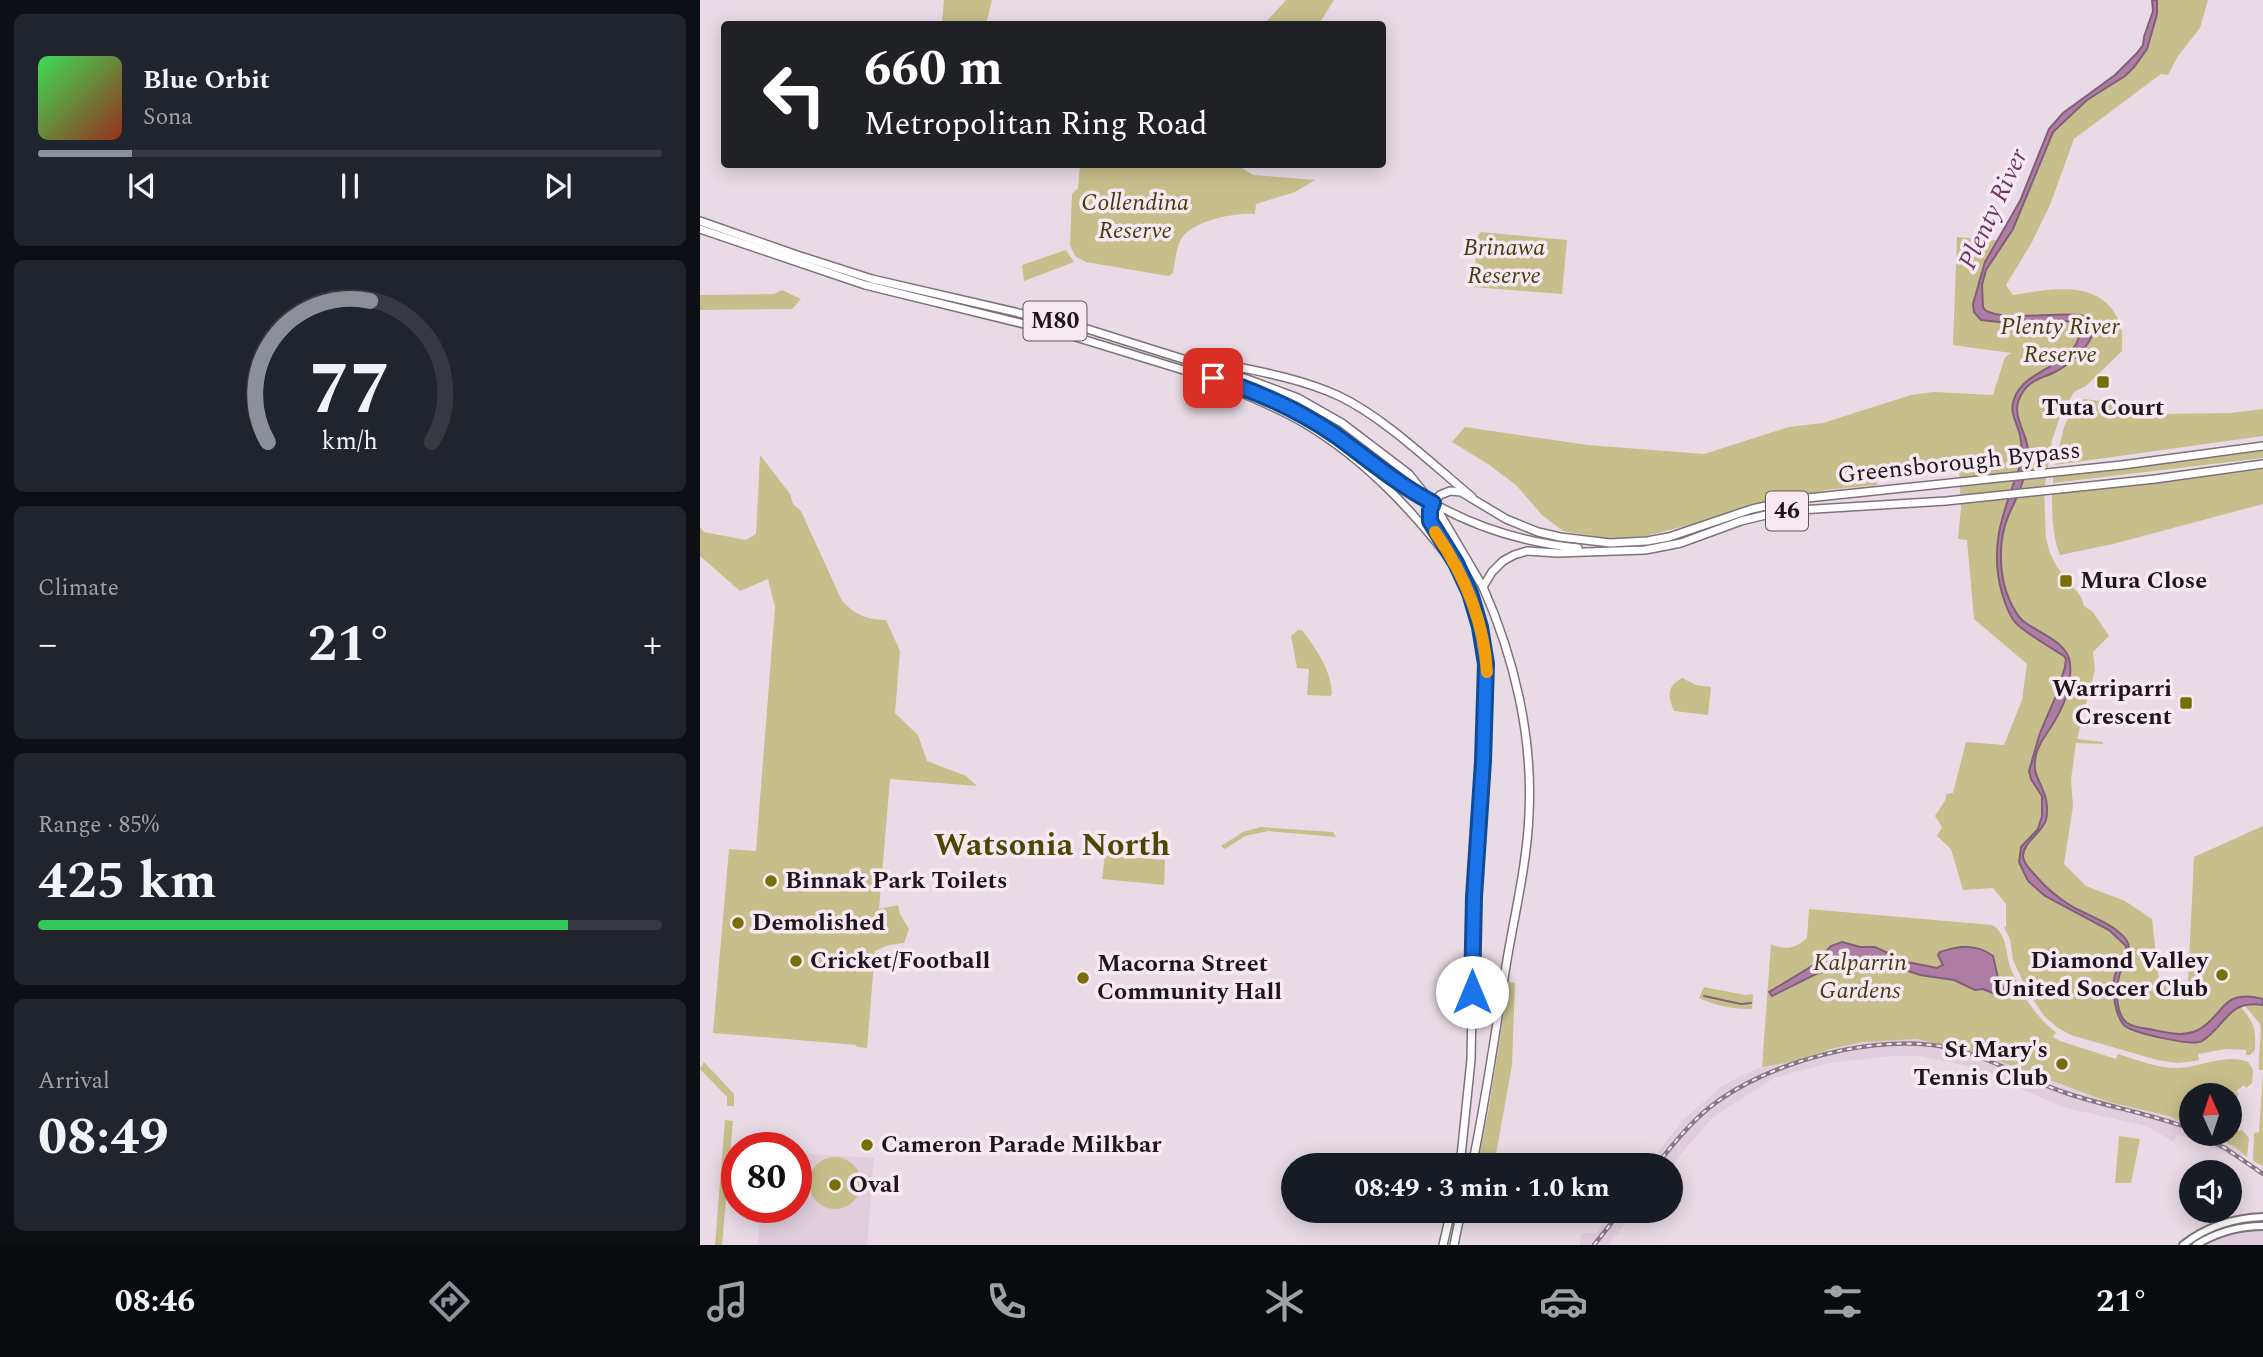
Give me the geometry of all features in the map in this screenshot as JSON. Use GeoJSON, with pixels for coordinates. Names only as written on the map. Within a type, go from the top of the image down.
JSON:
{"type":"FeatureCollection","features":[{"type":"Feature","properties":{"kind":"highway","name":"M80"},"geometry":{"type":"LineString","coordinates":[[700,221],[872,279],[1058,322],[1160,351],[1265,385],[1327,413],[1401,467],[1433,503],[1483,587]]}},
{"type":"Feature","properties":{"kind":"highway","name":"M80"},"geometry":{"type":"LineString","coordinates":[[700,229],[864,285],[1058,332],[1192,372],[1286,413],[1338,446],[1407,506],[1462,575]]}},
{"type":"Feature","properties":{"kind":"highway","name":"Greensborough Bypass"},"geometry":{"type":"LineString","coordinates":[[1160,351],[1294,381],[1338,396],[1373,417],[1472,497],[1506,519],[1538,532],[1585,541],[1623,543],[1680,535],[1740,512],[1786,501],[2181,458],[2263,446]]}},
{"type":"Feature","properties":{"kind":"highway"},"geometry":{"type":"LineString","coordinates":[[1192,372],[1252,391],[1302,414],[1403,486],[1467,520],[1553,545],[1598,551]]}},
{"type":"Feature","properties":{"kind":"highway","name":"Greensborough Bypass"},"geometry":{"type":"LineString","coordinates":[[1483,587],[1498,566],[1520,552],[1657,548],[1751,518],[1783,511],[1946,501],[2180,477],[2263,464]]}},
{"type":"Feature","properties":{"kind":"highway"},"geometry":{"type":"LineString","coordinates":[[1461,1153],[1471,1060],[1473,919],[1486,664],[1478,617],[1462,575],[1430,523],[1429,514],[1440,495],[1450,491],[1472,497]]}},
{"type":"Feature","properties":{"kind":"highway"},"geometry":{"type":"LineString","coordinates":[[1474,1153],[1528,828],[1530,779],[1514,674],[1501,631],[1483,587]]}},
{"type":"Feature","properties":{"kind":"highway"},"geometry":{"type":"LineString","coordinates":[[1443,1245],[1448,1223]]}},
{"type":"Feature","properties":{"kind":"highway"},"geometry":{"type":"LineString","coordinates":[[1454,1245],[1459,1223]]}},
{"type":"Feature","properties":{"kind":"main road"},"geometry":{"type":"LineString","coordinates":[[2183,1245],[2216,1226],[2259,1217],[2259,1226],[2221,1233],[2196,1245]]}},
{"type":"Feature","properties":{"kind":"shaded area"},"geometry":{"type":"Polygon","coordinates":[[[2152,0],[2157,0],[2157,14],[2147,49],[2125,76],[2087,100],[2053,132],[2013,229],[1986,270],[1982,285],[1985,310],[2010,316],[2075,315],[2092,321],[2094,328],[2088,343],[2075,358],[2061,369],[2028,386],[2020,397],[2017,409],[2027,442],[2028,456],[2019,493],[2005,524],[2001,546],[2003,580],[2018,616],[2057,643],[2068,655],[2070,663],[2069,686],[2064,701],[2036,756],[2036,775],[2046,801],[2046,820],[2026,847],[2023,857],[2039,880],[2058,897],[2111,926],[2126,939],[2129,952],[2119,976],[2117,998],[2120,1012],[2130,1025],[2182,1034],[2198,1030],[2207,1024],[2231,1000],[2238,997],[2263,999],[2263,1005],[2251,1004],[2235,1010],[2210,1035],[2197,1042],[2176,1041],[2124,1025],[2116,1008],[2114,984],[2126,946],[2109,930],[2045,896],[2028,881],[2019,862],[2021,847],[2038,829],[2042,816],[2042,796],[2029,771],[2040,733],[2056,696],[2066,659],[2024,630],[2010,616],[1998,575],[2000,526],[2021,463],[2021,438],[2013,404],[2020,389],[2037,374],[2067,355],[2079,337],[2072,321],[2018,324],[1981,320],[1974,312],[1973,304],[1985,262],[2020,201],[2049,129],[2063,113],[2115,75],[2137,53],[2143,45],[2153,11],[2152,0]]]}},
{"type":"Feature","properties":{"kind":"shaded area"},"geometry":{"type":"Polygon","coordinates":[[[1842,942],[1860,947],[1875,947],[1907,962],[1937,968],[1943,965],[1938,955],[1940,952],[1974,947],[1993,956],[1998,978],[2008,996],[2004,998],[1983,989],[1975,990],[1954,980],[1920,975],[1875,960],[1856,958],[1772,996],[1769,992],[1812,966],[1831,946],[1842,942]]]}},
{"type":"Feature","properties":{"kind":"shaded area"},"geometry":{"type":"Polygon","coordinates":[[[1905,1038],[1933,1041],[1974,1052],[2109,1102],[2169,1116],[2179,1121],[2179,1134],[2173,1141],[2146,1126],[2062,1107],[1972,1067],[1920,1056],[1892,1056],[1829,1063],[1774,1078],[1713,1117],[1682,1153],[1657,1153],[1683,1120],[1722,1086],[1747,1073],[1765,1065],[1791,1062],[1848,1045],[1905,1038]]]}},
{"type":"Feature","properties":{"kind":"shaded area"},"geometry":{"type":"Polygon","coordinates":[[[2207,1146],[2233,1146],[2244,1154],[2240,1160],[2207,1146]]]}},
{"type":"Feature","properties":{"kind":"shaded area"},"geometry":{"type":"Polygon","coordinates":[[[812,1154],[874,1158],[867,1245],[758,1245],[760,1223],[812,1223],[812,1154]]]}},
{"type":"Feature","properties":{"kind":"shaded area"},"geometry":{"type":"Polygon","coordinates":[[[1603,1223],[1625,1223],[1608,1245],[1580,1245],[1581,1233],[1596,1233],[1603,1223]]]}},
{"type":"Feature","properties":{"kind":"shaded area"},"geometry":{"type":"Polygon","coordinates":[[[2263,1229],[2263,1245],[2202,1245],[2226,1234],[2263,1229]]]}},
{"type":"Feature","properties":{"kind":"green space"},"geometry":{"type":"Polygon","coordinates":[[[944,0],[992,0],[987,21],[942,21],[944,0]]]}},
{"type":"Feature","properties":{"kind":"green space"},"geometry":{"type":"Polygon","coordinates":[[[1286,0],[1334,0],[1321,21],[1267,21],[1286,0]]]}},
{"type":"Feature","properties":{"kind":"green space","name":"Plenty River Reserve"},"geometry":{"type":"Polygon","coordinates":[[[2157,0],[2208,0],[2200,28],[2178,56],[2168,75],[2161,74],[2074,139],[2050,205],[2031,244],[2006,285],[2013,295],[2060,289],[2089,293],[2102,299],[2112,309],[2122,334],[2122,351],[2086,386],[2074,392],[2060,417],[2052,440],[2044,491],[2046,539],[2050,553],[2057,567],[2081,597],[2084,606],[2093,612],[2109,636],[2093,652],[2095,670],[2077,739],[2103,744],[2076,743],[2071,780],[2073,806],[2064,864],[2086,886],[2125,901],[2152,919],[2159,980],[2188,982],[2194,857],[2263,826],[2263,1070],[2259,1070],[2260,1024],[2240,1000],[2236,1002],[2250,1019],[2254,1029],[2255,1050],[2250,1055],[2246,1055],[2246,1050],[2226,1049],[2198,1054],[2199,1060],[2177,1063],[2157,1060],[2071,1035],[2058,1028],[2044,1016],[2027,990],[2013,960],[2010,939],[2004,927],[2006,904],[1993,888],[1963,890],[1951,849],[1937,836],[1942,827],[1935,816],[1946,799],[1946,794],[1953,793],[1966,742],[2004,745],[2022,700],[2027,664],[1974,619],[1967,540],[1958,539],[1961,508],[1959,466],[1948,458],[1920,463],[1913,475],[1876,479],[1877,485],[1826,490],[1646,536],[1609,539],[1563,531],[1542,515],[1516,485],[1452,442],[1465,427],[1588,445],[1704,454],[1789,427],[1823,423],[1911,395],[1934,392],[1993,395],[2005,357],[2011,353],[1953,345],[1957,237],[2002,241],[2021,210],[2053,132],[2087,100],[2125,76],[2146,51],[2157,14],[2157,0]]]}},
{"type":"Feature","properties":{"kind":"green space","name":"Collendina Reserve"},"geometry":{"type":"Polygon","coordinates":[[[1080,168],[1242,168],[1253,175],[1315,180],[1295,192],[1256,204],[1255,214],[1226,216],[1194,227],[1181,239],[1173,273],[1168,276],[1086,262],[1075,256],[1070,245],[1072,194],[1078,188],[1080,168]]]}},
{"type":"Feature","properties":{"kind":"green space","name":"Brinawa Reserve"},"geometry":{"type":"Polygon","coordinates":[[[1481,232],[1567,240],[1562,294],[1473,287],[1478,236],[1481,232]]]}},
{"type":"Feature","properties":{"kind":"green space"},"geometry":{"type":"Polygon","coordinates":[[[1066,250],[1074,262],[1024,281],[1022,265],[1066,250]]]}},
{"type":"Feature","properties":{"kind":"green space"},"geometry":{"type":"Polygon","coordinates":[[[782,290],[801,299],[792,309],[700,310],[700,295],[774,294],[782,290]]]}},
{"type":"Feature","properties":{"kind":"green space"},"geometry":{"type":"Polygon","coordinates":[[[2084,399],[2116,403],[2157,414],[2231,413],[2263,409],[2263,436],[2055,465],[2064,427],[2073,408],[2084,399]]]}},
{"type":"Feature","properties":{"kind":"green space"},"geometry":{"type":"Polygon","coordinates":[[[2263,449],[2263,458],[2053,483],[2053,477],[2263,449]]]}},
{"type":"Feature","properties":{"kind":"green space"},"geometry":{"type":"Polygon","coordinates":[[[760,455],[790,494],[793,504],[801,511],[842,601],[862,616],[886,620],[900,651],[895,713],[918,735],[927,761],[966,776],[977,786],[890,779],[879,909],[898,905],[909,929],[904,943],[875,951],[867,1048],[713,1033],[729,849],[756,851],[775,607],[768,579],[740,591],[700,556],[700,527],[704,532],[746,540],[756,534],[760,455]]]}},
{"type":"Feature","properties":{"kind":"green space"},"geometry":{"type":"Polygon","coordinates":[[[2263,468],[2263,504],[2113,544],[2060,555],[2052,517],[2052,493],[2263,468]]]}},
{"type":"Feature","properties":{"kind":"green space"},"geometry":{"type":"Polygon","coordinates":[[[1302,630],[1322,660],[1331,685],[1330,696],[1307,695],[1309,669],[1297,668],[1291,636],[1302,630]]]}},
{"type":"Feature","properties":{"kind":"green space"},"geometry":{"type":"Polygon","coordinates":[[[1682,678],[1696,685],[1711,687],[1708,715],[1674,711],[1670,692],[1673,685],[1682,678]]]}},
{"type":"Feature","properties":{"kind":"green space"},"geometry":{"type":"Polygon","coordinates":[[[1261,827],[1333,832],[1336,837],[1268,831],[1245,836],[1225,849],[1221,846],[1243,832],[1261,827]]]}},
{"type":"Feature","properties":{"kind":"green space"},"geometry":{"type":"Polygon","coordinates":[[[1105,855],[1165,860],[1164,885],[1102,879],[1105,855]]]}},
{"type":"Feature","properties":{"kind":"green space","name":"Kalparrin Gardens"},"geometry":{"type":"Polygon","coordinates":[[[1809,909],[1992,925],[2001,934],[2011,969],[2024,996],[2035,1012],[2056,1032],[2053,1037],[2116,1059],[2118,1054],[2170,1068],[2230,1059],[2248,1062],[2253,1070],[2252,1083],[2246,1088],[2244,1085],[2242,1086],[2242,1083],[2179,1083],[2179,1121],[2109,1102],[1974,1052],[1916,1039],[1863,1042],[1791,1062],[1762,1067],[1771,944],[1790,947],[1807,938],[1809,909]]]}},
{"type":"Feature","properties":{"kind":"green space"},"geometry":{"type":"Polygon","coordinates":[[[1509,982],[1515,983],[1512,1065],[1496,1153],[1480,1153],[1509,982]]]}},
{"type":"Feature","properties":{"kind":"green space"},"geometry":{"type":"Polygon","coordinates":[[[1704,987],[1745,995],[1753,994],[1752,1009],[1725,1007],[1699,998],[1704,987]]]}},
{"type":"Feature","properties":{"kind":"green space"},"geometry":{"type":"Polygon","coordinates":[[[704,1062],[734,1094],[734,1106],[727,1106],[727,1097],[700,1069],[704,1062]]]}},
{"type":"Feature","properties":{"kind":"green space"},"geometry":{"type":"Polygon","coordinates":[[[2263,1073],[2263,1166],[2253,1161],[2254,1133],[2259,1132],[2263,1073]]]}},
{"type":"Feature","properties":{"kind":"green space"},"geometry":{"type":"Polygon","coordinates":[[[725,1120],[733,1121],[732,1132],[724,1132],[725,1120]]]}},
{"type":"Feature","properties":{"kind":"green space","name":"Kalparrin Gardens"},"geometry":{"type":"Polygon","coordinates":[[[2242,1130],[2249,1138],[2247,1157],[2233,1146],[2242,1146],[2242,1130]]]}},
{"type":"Feature","properties":{"kind":"green space"},"geometry":{"type":"Polygon","coordinates":[[[2119,1136],[2140,1139],[2131,1183],[2115,1183],[2119,1136]]]}},
{"type":"Feature","properties":{"kind":"green space","name":"Oval"},"geometry":{"type":"Polygon","coordinates":[[[825,1159],[845,1159],[859,1173],[859,1193],[845,1207],[825,1207],[812,1194],[812,1172],[825,1159]]]}},
{"type":"Feature","properties":{"kind":"green space"},"geometry":{"type":"Polygon","coordinates":[[[721,1170],[721,1223],[724,1223],[722,1245],[715,1245],[721,1170]]]}},
{"type":"Feature","properties":{"kind":"waterway"},"geometry":{"type":"LineString","coordinates":[[1704,996],[1741,1004],[1751,1003]]}},
{"type":"Feature","properties":{"kind":"railway"},"geometry":{"type":"LineString","coordinates":[[1667,1153],[1710,1107],[1762,1076],[1825,1054],[1890,1044],[1921,1044],[1966,1052],[2069,1094],[2179,1125]]}},
{"type":"Feature","properties":{"kind":"railway"},"geometry":{"type":"LineString","coordinates":[[2221,1146],[2263,1174]]}},
{"type":"Feature","properties":{"kind":"railway"},"geometry":{"type":"LineString","coordinates":[[1594,1245],[1611,1223]]}},
{"type":"Feature","properties":{"kind":"slow traffic"},"geometry":{"type":"LineString","coordinates":[[1435,532],[1456,563],[1474,605],[1483,640],[1487,672]]}},
{"type":"Feature","properties":{"kind":"place","name":"Tuta Court"},"geometry":{"type":"Point","coordinates":[2103,382]}},
{"type":"Feature","properties":{"kind":"place","name":"Mura Close"},"geometry":{"type":"Point","coordinates":[2066,581]}},
{"type":"Feature","properties":{"kind":"place","name":"Warriparri Crescent"},"geometry":{"type":"Point","coordinates":[2186,703]}},
{"type":"Feature","properties":{"kind":"place","name":"Binnak Park Toilets"},"geometry":{"type":"Point","coordinates":[771,881]}},
{"type":"Feature","properties":{"kind":"place","name":"Demolished"},"geometry":{"type":"Point","coordinates":[738,923]}},
{"type":"Feature","properties":{"kind":"place","name":"Cricket/Football"},"geometry":{"type":"Point","coordinates":[796,961]}},
{"type":"Feature","properties":{"kind":"place","name":"Diamond Valley United Soccer Club"},"geometry":{"type":"Point","coordinates":[2222,975]}},
{"type":"Feature","properties":{"kind":"place","name":"Macorna Street Community Hall"},"geometry":{"type":"Point","coordinates":[1083,978]}},
{"type":"Feature","properties":{"kind":"place","name":"St Mary's Tennis Club"},"geometry":{"type":"Point","coordinates":[2062,1064]}},
{"type":"Feature","properties":{"kind":"place","name":"Cameron Parade Milkbar"},"geometry":{"type":"Point","coordinates":[867,1145]}},
{"type":"Feature","properties":{"kind":"place","name":"Oval"},"geometry":{"type":"Point","coordinates":[835,1185]}},
{"type":"Feature","properties":{"kind":"district","name":"Watsonia North"},"geometry":{"type":"Point","coordinates":[1052,845]}},
{"type":"Feature","properties":{"kind":"route"},"geometry":{"type":"LineString","coordinates":[[1213,378],[1252,391],[1302,414],[1403,486],[1433,503],[1429,514],[1430,523],[1450,553],[1470,593],[1483,640],[1486,664],[1472,934],[1472,992]]}},
{"type":"Feature","properties":{"kind":"water label","name":"Plenty River"},"geometry":{"type":"Point","coordinates":[1993,209]}}]}
